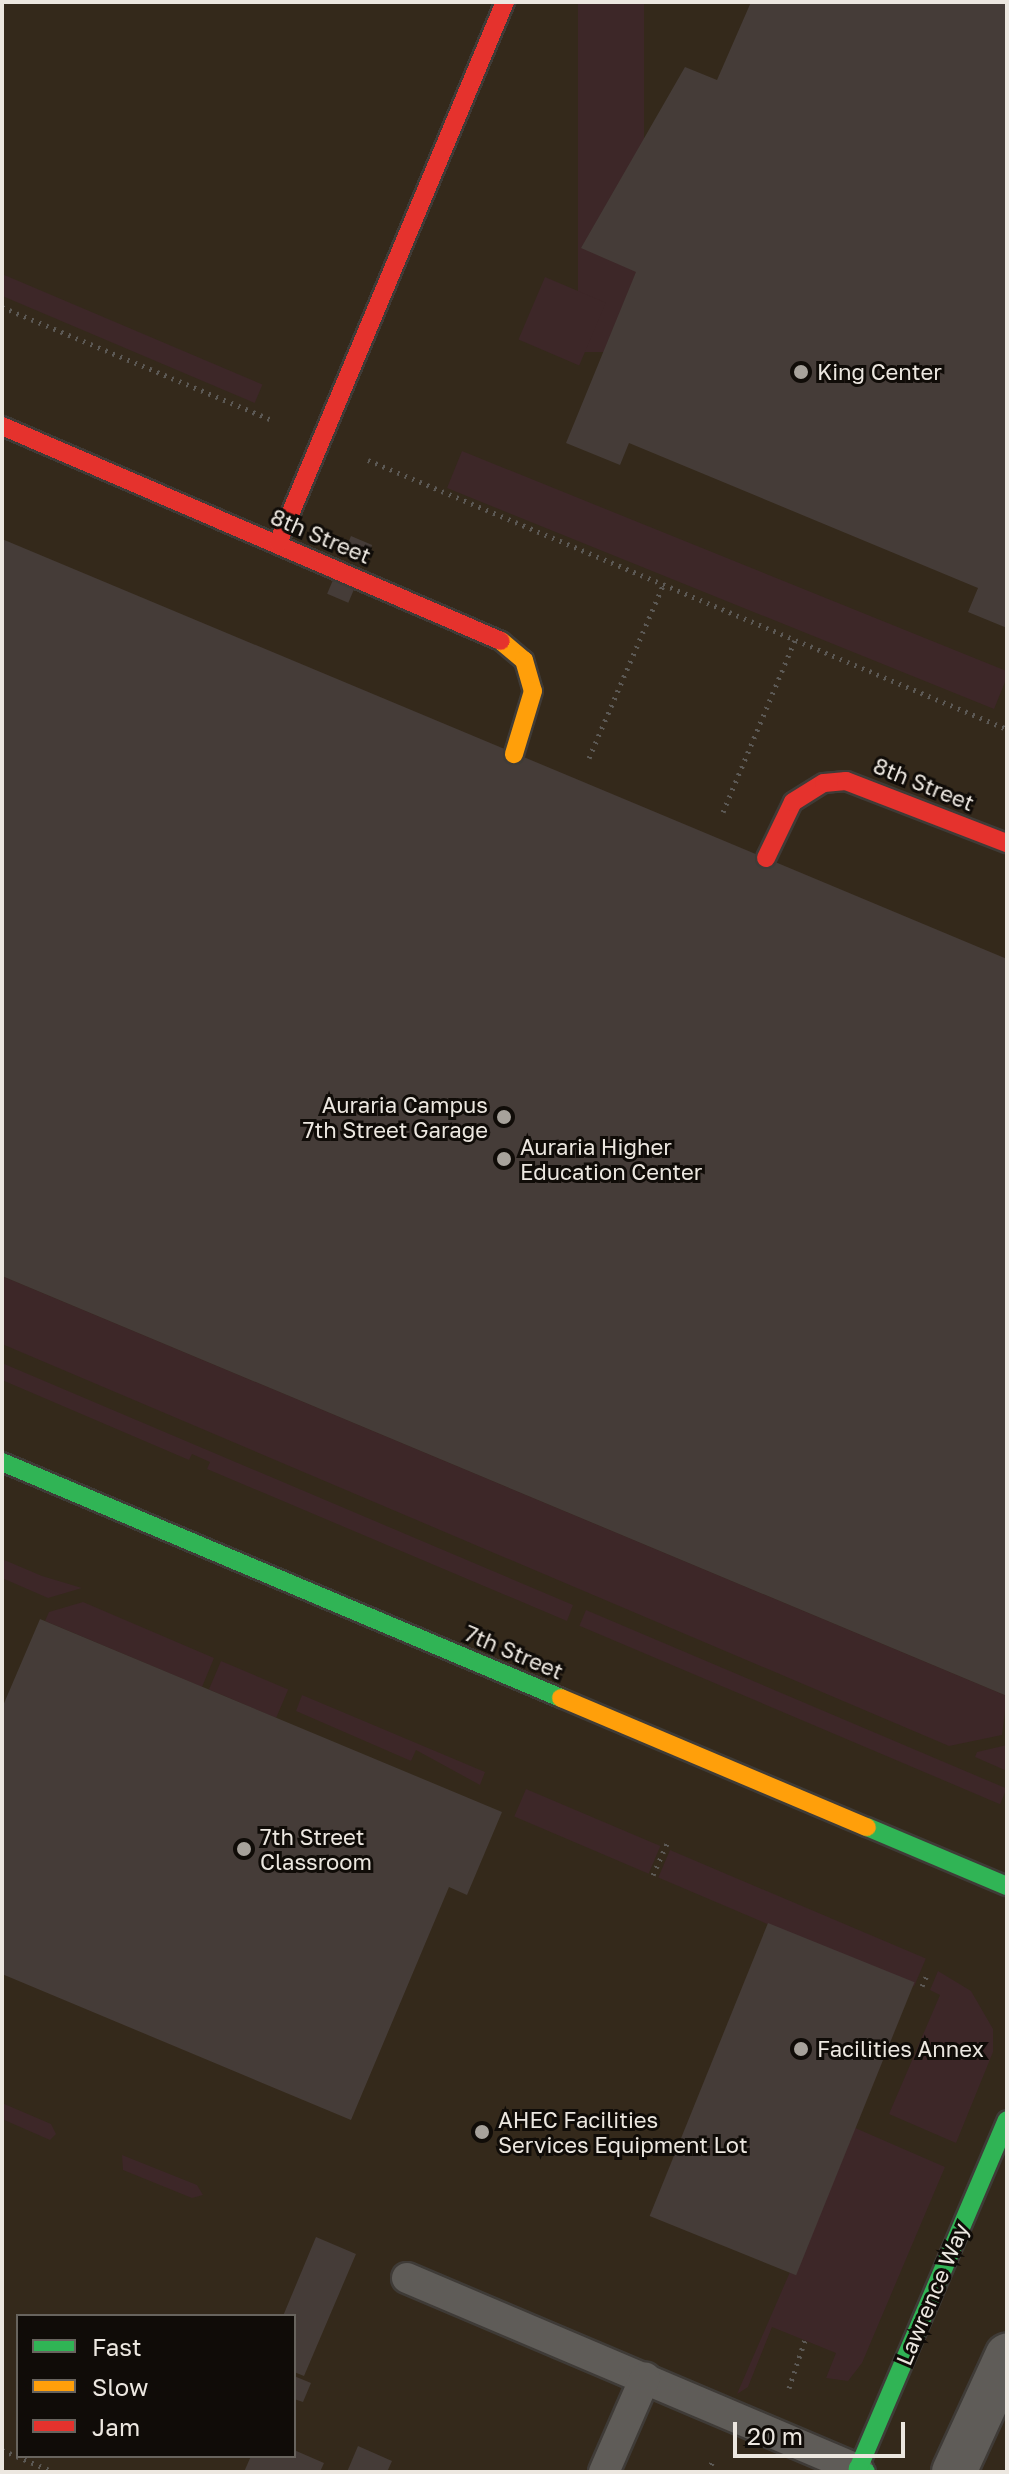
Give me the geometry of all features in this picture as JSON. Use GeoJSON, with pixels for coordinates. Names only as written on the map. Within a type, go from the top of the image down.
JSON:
{"type":"FeatureCollection","features":[{"type":"Feature","properties":{"kind":"street"},"geometry":{"type":"LineString","coordinates":[[278,543],[505,2]]}},
{"type":"Feature","properties":{"kind":"street","name":"8th Street"},"geometry":{"type":"LineString","coordinates":[[2,426],[512,646],[533,691],[514,754]]}},
{"type":"Feature","properties":{"kind":"street","name":"8th Street"},"geometry":{"type":"LineString","coordinates":[[766,858],[793,802],[824,783],[846,781],[1007,843]]}},
{"type":"Feature","properties":{"kind":"street","name":"7th Street"},"geometry":{"type":"LineString","coordinates":[[2,1462],[1007,1886]]}},
{"type":"Feature","properties":{"kind":"street","name":"Lawrence Way"},"geometry":{"type":"LineString","coordinates":[[862,2470],[1007,2120]]}},
{"type":"Feature","properties":{"kind":"street"},"geometry":{"type":"LineString","coordinates":[[954,2472],[1007,2356]]}},
{"type":"Feature","properties":{"kind":"lane"},"geometry":{"type":"LineString","coordinates":[[407,2278],[862,2470]]}},
{"type":"Feature","properties":{"kind":"lane"},"geometry":{"type":"LineString","coordinates":[[604,2472],[645,2378]]}},
{"type":"Feature","properties":{"kind":"path"},"geometry":{"type":"LineString","coordinates":[[2,307],[1007,729]]}},
{"type":"Feature","properties":{"kind":"path"},"geometry":{"type":"LineString","coordinates":[[589,758],[663,585]]}},
{"type":"Feature","properties":{"kind":"path"},"geometry":{"type":"LineString","coordinates":[[723,812],[795,640]]}},
{"type":"Feature","properties":{"kind":"path"},"geometry":{"type":"LineString","coordinates":[[653,1875],[668,1841]]}},
{"type":"Feature","properties":{"kind":"path"},"geometry":{"type":"LineString","coordinates":[[922,1986],[927,1975]]}},
{"type":"Feature","properties":{"kind":"path"},"geometry":{"type":"LineString","coordinates":[[799,2392],[785,2386],[805,2340]]}},
{"type":"Feature","properties":{"kind":"path"},"geometry":{"type":"LineString","coordinates":[[21,2458],[54,2472]]}},
{"type":"Feature","properties":{"kind":"shaded area","name":"Auraria Higher Education Center"},"geometry":{"type":"Polygon","coordinates":[[[2,2],[1007,2],[1007,2472],[2,2472],[2,2]]]}},
{"type":"Feature","properties":{"kind":"shaded area"},"geometry":{"type":"Polygon","coordinates":[[[578,2],[644,2],[644,352],[578,352],[578,2]]]}},
{"type":"Feature","properties":{"kind":"shaded area"},"geometry":{"type":"Polygon","coordinates":[[[2,274],[263,385],[255,403],[2,296],[2,274]]]}},
{"type":"Feature","properties":{"kind":"shaded area"},"geometry":{"type":"Polygon","coordinates":[[[545,277],[606,303],[579,365],[518,340],[545,277]]]}},
{"type":"Feature","properties":{"kind":"shaded area"},"geometry":{"type":"Polygon","coordinates":[[[462,451],[1007,671],[994,709],[447,488],[462,451]]]}},
{"type":"Feature","properties":{"kind":"shaded area"},"geometry":{"type":"Polygon","coordinates":[[[2,1276],[1007,1696],[1002,1735],[949,1746],[2,1344],[2,1276]]]}},
{"type":"Feature","properties":{"kind":"shaded area"},"geometry":{"type":"Polygon","coordinates":[[[2,1363],[573,1605],[567,1621],[207,1469],[210,1462],[192,1454],[189,1460],[2,1380],[2,1363]]]}},
{"type":"Feature","properties":{"kind":"shaded area"},"geometry":{"type":"Polygon","coordinates":[[[2,1559],[82,1588],[48,1598],[2,1578],[2,1559]]]}},
{"type":"Feature","properties":{"kind":"shaded area"},"geometry":{"type":"Polygon","coordinates":[[[83,1602],[214,1658],[202,1687],[45,1621],[49,1612],[83,1602]]]}},
{"type":"Feature","properties":{"kind":"shaded area"},"geometry":{"type":"Polygon","coordinates":[[[586,1610],[1007,1789],[1000,1804],[579,1626],[586,1610]]]}},
{"type":"Feature","properties":{"kind":"shaded area"},"geometry":{"type":"Polygon","coordinates":[[[221,1661],[288,1690],[276,1718],[209,1690],[221,1661]]]}},
{"type":"Feature","properties":{"kind":"shaded area"},"geometry":{"type":"Polygon","coordinates":[[[302,1695],[485,1772],[480,1785],[416,1750],[411,1761],[296,1711],[302,1695]]]}},
{"type":"Feature","properties":{"kind":"shaded area"},"geometry":{"type":"Polygon","coordinates":[[[1007,1745],[1007,1771],[975,1757],[977,1752],[1007,1745]]]}},
{"type":"Feature","properties":{"kind":"shaded area"},"geometry":{"type":"Polygon","coordinates":[[[526,1789],[660,1846],[649,1874],[514,1817],[526,1789]]]}},
{"type":"Feature","properties":{"kind":"shaded area"},"geometry":{"type":"Polygon","coordinates":[[[670,1850],[926,1959],[914,1986],[658,1878],[670,1850]]]}},
{"type":"Feature","properties":{"kind":"shaded area"},"geometry":{"type":"Polygon","coordinates":[[[938,1971],[971,1991],[993,2029],[993,2052],[956,2143],[889,2114],[940,1995],[930,1990],[938,1971]]]}},
{"type":"Feature","properties":{"kind":"shaded area"},"geometry":{"type":"Polygon","coordinates":[[[2,2103],[51,2124],[56,2134],[50,2140],[2,2119],[2,2103]]]}},
{"type":"Feature","properties":{"kind":"shaded area"},"geometry":{"type":"Polygon","coordinates":[[[853,2127],[945,2167],[862,2363],[848,2381],[826,2378],[836,2353],[772,2327],[748,2387],[737,2394],[853,2127]]]}},
{"type":"Feature","properties":{"kind":"shaded area"},"geometry":{"type":"Polygon","coordinates":[[[122,2155],[197,2185],[203,2195],[192,2198],[123,2170],[122,2155]]]}},
{"type":"Feature","properties":{"kind":"building","name":"King Center"},"geometry":{"type":"Polygon","coordinates":[[[751,2],[1007,2],[1007,628],[968,612],[978,588],[629,443],[620,465],[566,443],[636,272],[581,248],[685,67],[717,80],[751,2]]]}},
{"type":"Feature","properties":{"kind":"building"},"geometry":{"type":"Polygon","coordinates":[[[351,536],[372,545],[366,561],[344,552],[351,536]]]}},
{"type":"Feature","properties":{"kind":"building","name":"Auraria Campus 7th Street Garage"},"geometry":{"type":"Polygon","coordinates":[[[2,539],[1007,959],[1007,1696],[2,1276],[2,539]]]}},
{"type":"Feature","properties":{"kind":"building"},"geometry":{"type":"Polygon","coordinates":[[[333,580],[354,589],[348,603],[327,594],[333,580]]]}},
{"type":"Feature","properties":{"kind":"building","name":"7th Street Classroom"},"geometry":{"type":"Polygon","coordinates":[[[40,1619],[502,1812],[467,1895],[449,1887],[351,2120],[2,1974],[2,1708],[40,1619]]]}},
{"type":"Feature","properties":{"kind":"building","name":"Facilities Annex"},"geometry":{"type":"Polygon","coordinates":[[[768,1923],[914,1982],[796,2275],[650,2216],[768,1923]]]}},
{"type":"Feature","properties":{"kind":"building"},"geometry":{"type":"Polygon","coordinates":[[[316,2237],[356,2254],[304,2376],[296,2373],[296,2314],[284,2314],[316,2237]]]}},
{"type":"Feature","properties":{"kind":"building"},"geometry":{"type":"Polygon","coordinates":[[[296,2377],[311,2383],[303,2402],[296,2400],[296,2377]]]}},
{"type":"Feature","properties":{"kind":"building"},"geometry":{"type":"Polygon","coordinates":[[[358,2446],[392,2461],[387,2472],[347,2472],[358,2446]]]}},
{"type":"Feature","properties":{"kind":"building"},"geometry":{"type":"Polygon","coordinates":[[[296,2451],[324,2463],[320,2472],[244,2472],[250,2458],[296,2458],[296,2451]]]}},
{"type":"Feature","properties":{"kind":"traffic: fast"},"geometry":{"type":"LineString","coordinates":[[2,1462],[561,1698]]}},
{"type":"Feature","properties":{"kind":"traffic: fast"},"geometry":{"type":"LineString","coordinates":[[867,1827],[1007,1886]]}},
{"type":"Feature","properties":{"kind":"traffic: fast"},"geometry":{"type":"LineString","coordinates":[[866,2472],[858,2469],[1007,2120]]}},
{"type":"Feature","properties":{"kind":"traffic: slow"},"geometry":{"type":"LineString","coordinates":[[501,641],[524,660],[533,691],[514,754]]}},
{"type":"Feature","properties":{"kind":"traffic: slow"},"geometry":{"type":"LineString","coordinates":[[561,1698],[867,1827]]}},
{"type":"Feature","properties":{"kind":"traffic: jam"},"geometry":{"type":"LineString","coordinates":[[278,543],[505,2]]}},
{"type":"Feature","properties":{"kind":"traffic: jam"},"geometry":{"type":"LineString","coordinates":[[2,426],[501,641]]}},
{"type":"Feature","properties":{"kind":"traffic: jam"},"geometry":{"type":"LineString","coordinates":[[766,858],[793,802],[824,783],[846,781],[1007,843]]}},
{"type":"Feature","properties":{"kind":"place","name":"King Center"},"geometry":{"type":"Point","coordinates":[801,372]}},
{"type":"Feature","properties":{"kind":"place","name":"Auraria Campus 7th Street Garage"},"geometry":{"type":"Point","coordinates":[504,1117]}},
{"type":"Feature","properties":{"kind":"place","name":"Auraria Higher Education Center"},"geometry":{"type":"Point","coordinates":[504,1159]}},
{"type":"Feature","properties":{"kind":"place","name":"7th Street Classroom"},"geometry":{"type":"Point","coordinates":[244,1849]}},
{"type":"Feature","properties":{"kind":"place","name":"Facilities Annex"},"geometry":{"type":"Point","coordinates":[801,2049]}},
{"type":"Feature","properties":{"kind":"place","name":"AHEC Facilities Services Equipment Lot"},"geometry":{"type":"Point","coordinates":[482,2132]}}]}
